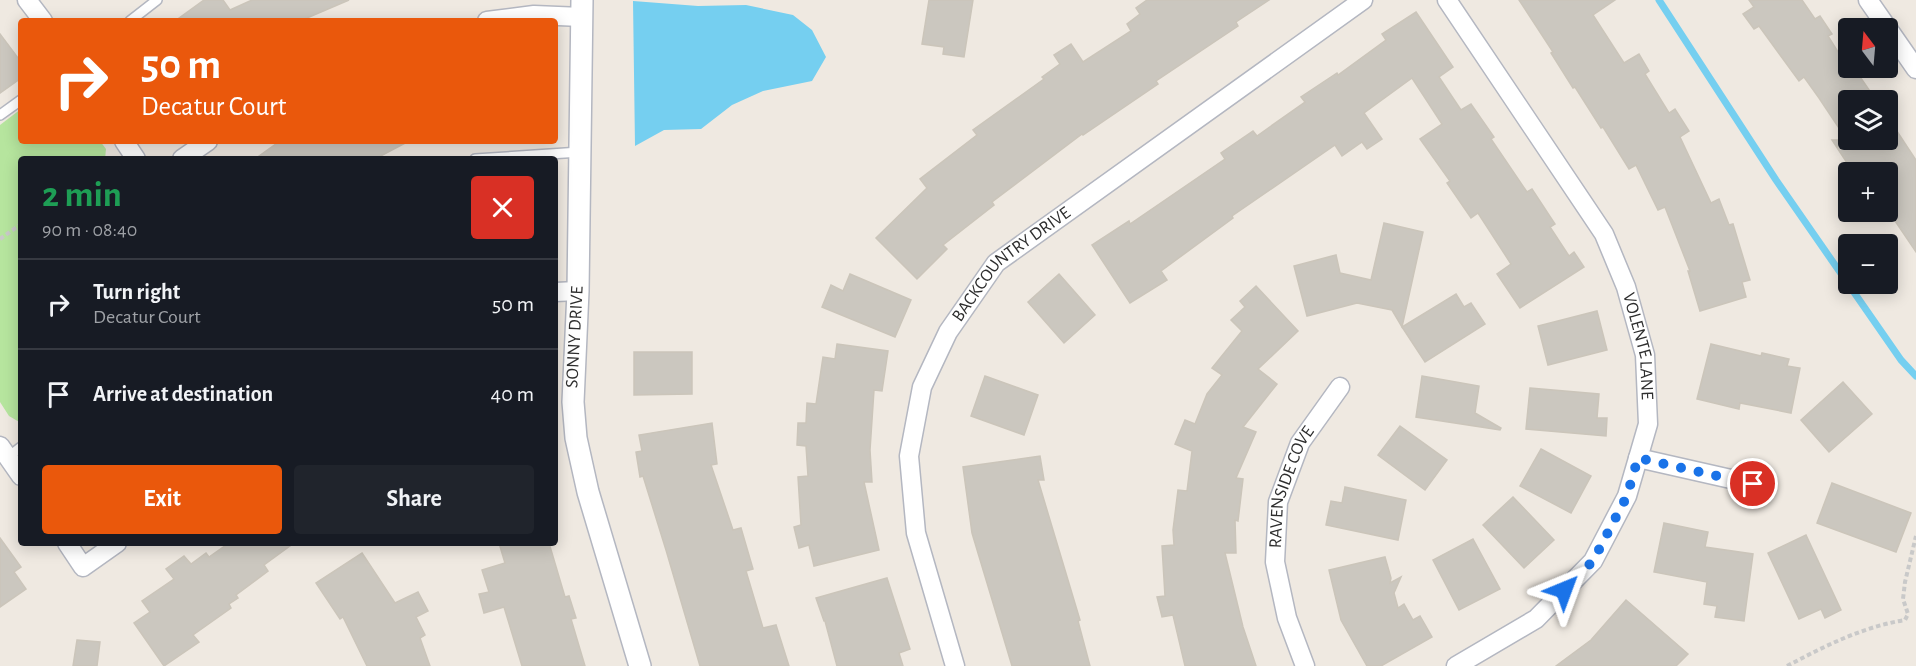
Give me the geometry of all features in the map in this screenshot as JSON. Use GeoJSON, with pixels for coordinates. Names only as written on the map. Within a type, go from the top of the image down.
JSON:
{"type":"FeatureCollection","features":[{"type":"Feature","properties":{"kind":"street"},"geometry":{"type":"LineString","coordinates":[[27,0],[40,18]]}},
{"type":"Feature","properties":{"kind":"street","name":"BACKCOUNTRY DRIVE"},"geometry":{"type":"LineString","coordinates":[[955,666],[916,533],[909,456],[922,387],[948,332],[996,263],[1363,0]]}},
{"type":"Feature","properties":{"kind":"street","name":"VOLENTE LANE"},"geometry":{"type":"LineString","coordinates":[[1447,0],[1604,234],[1626,287],[1646,355],[1648,424],[1627,496],[1593,561],[1536,619],[1456,666]]}},
{"type":"Feature","properties":{"kind":"street"},"geometry":{"type":"LineString","coordinates":[[1868,0],[1916,69]]}},
{"type":"Feature","properties":{"kind":"street"},"geometry":{"type":"LineString","coordinates":[[510,18],[582,9]]}},
{"type":"Feature","properties":{"kind":"street","name":"SONNY DRIVE"},"geometry":{"type":"LineString","coordinates":[[582,9],[578,291],[573,402],[576,438],[588,492],[640,666]]}},
{"type":"Feature","properties":{"kind":"street"},"geometry":{"type":"LineString","coordinates":[[186,156],[204,144]]}},
{"type":"Feature","properties":{"kind":"street"},"geometry":{"type":"LineString","coordinates":[[558,292],[578,291]]}},
{"type":"Feature","properties":{"kind":"street","name":"RAVENSIDE COVE"},"geometry":{"type":"LineString","coordinates":[[1305,666],[1287,618],[1275,562],[1278,502],[1300,443],[1340,387]]}},
{"type":"Feature","properties":{"kind":"street"},"geometry":{"type":"LineString","coordinates":[[10,450],[18,469]]}},
{"type":"Feature","properties":{"kind":"street"},"geometry":{"type":"LineString","coordinates":[[1638,458],[1753,484]]}},
{"type":"Feature","properties":{"kind":"street"},"geometry":{"type":"LineString","coordinates":[[69,546],[83,567],[113,546]]}},
{"type":"Feature","properties":{"kind":"lane"},"geometry":{"type":"LineString","coordinates":[[133,18],[157,0]]}},
{"type":"Feature","properties":{"kind":"lane"},"geometry":{"type":"LineString","coordinates":[[0,115],[18,102]]}},
{"type":"Feature","properties":{"kind":"lane"},"geometry":{"type":"LineString","coordinates":[[520,156],[580,152]]}},
{"type":"Feature","properties":{"kind":"path"},"geometry":{"type":"LineString","coordinates":[[0,239],[18,226]]}},
{"type":"Feature","properties":{"kind":"path"},"geometry":{"type":"LineString","coordinates":[[1787,666],[1850,635],[1883,623],[1905,620],[1908,614],[1904,599],[1905,582],[1916,536]]}},
{"type":"Feature","properties":{"kind":"green space"},"geometry":{"type":"Polygon","coordinates":[[[18,111],[18,144],[102,144],[106,149],[105,156],[18,156],[18,421],[9,416],[0,402],[0,125],[18,111]]]}},
{"type":"Feature","properties":{"kind":"water"},"geometry":{"type":"Polygon","coordinates":[[[633,1],[698,6],[746,5],[793,15],[812,30],[826,57],[812,81],[763,91],[732,105],[701,129],[664,130],[635,146],[633,1]]]}},
{"type":"Feature","properties":{"kind":"building"},"geometry":{"type":"Polygon","coordinates":[[[204,0],[223,0],[230,10],[252,0],[349,0],[307,18],[179,18],[204,0]]]}},
{"type":"Feature","properties":{"kind":"building"},"geometry":{"type":"Polygon","coordinates":[[[929,0],[973,0],[964,57],[943,54],[944,47],[922,44],[929,0]]]}},
{"type":"Feature","properties":{"kind":"building"},"geometry":{"type":"Polygon","coordinates":[[[1147,0],[1269,0],[1236,22],[1238,26],[1156,81],[1158,84],[1082,134],[992,202],[994,205],[943,245],[947,249],[917,279],[876,238],[927,188],[920,179],[977,135],[973,130],[1044,79],[1042,77],[1060,64],[1054,55],[1071,44],[1083,62],[1131,31],[1127,24],[1140,14],[1136,8],[1147,0]]]}},
{"type":"Feature","properties":{"kind":"building"},"geometry":{"type":"Polygon","coordinates":[[[1519,0],[1615,0],[1593,15],[1624,63],[1639,54],[1649,71],[1645,74],[1669,113],[1675,109],[1689,131],[1680,137],[1711,203],[1719,199],[1729,225],[1733,224],[1750,280],[1742,282],[1746,297],[1700,311],[1688,271],[1690,271],[1665,207],[1658,210],[1636,165],[1629,169],[1603,127],[1601,128],[1575,87],[1573,88],[1519,0]]]}},
{"type":"Feature","properties":{"kind":"building"},"geometry":{"type":"Polygon","coordinates":[[[1749,0],[1802,0],[1815,19],[1820,16],[1832,34],[1828,36],[1838,52],[1838,78],[1861,78],[1869,90],[1838,90],[1838,126],[1804,77],[1799,81],[1759,26],[1754,29],[1743,14],[1754,7],[1749,0]]]}},
{"type":"Feature","properties":{"kind":"building"},"geometry":{"type":"Polygon","coordinates":[[[1416,12],[1453,67],[1439,77],[1461,110],[1471,104],[1494,137],[1491,139],[1527,192],[1532,189],[1555,224],[1550,227],[1569,256],[1574,252],[1584,267],[1520,308],[1497,274],[1511,264],[1478,213],[1471,218],[1447,183],[1450,181],[1420,139],[1442,124],[1412,78],[1364,113],[1382,139],[1367,149],[1362,142],[1342,156],[1335,145],[1232,216],[1233,218],[1161,271],[1167,280],[1130,303],[1092,245],[1129,221],[1130,224],[1225,159],[1221,153],[1253,131],[1257,136],[1305,102],[1301,97],[1337,73],[1338,75],[1386,40],[1382,34],[1416,12]]]}},
{"type":"Feature","properties":{"kind":"building"},"geometry":{"type":"Polygon","coordinates":[[[0,34],[18,58],[18,80],[0,93],[0,34]]]}},
{"type":"Feature","properties":{"kind":"building"},"geometry":{"type":"Polygon","coordinates":[[[1898,133],[1916,160],[1916,252],[1896,222],[1898,222],[1898,162],[1846,162],[1839,150],[1898,150],[1898,133]]]}},
{"type":"Feature","properties":{"kind":"building"},"geometry":{"type":"Polygon","coordinates":[[[1832,140],[1838,140],[1838,149],[1832,140]]]}},
{"type":"Feature","properties":{"kind":"building"},"geometry":{"type":"Polygon","coordinates":[[[276,144],[403,144],[381,156],[259,156],[276,144]]]}},
{"type":"Feature","properties":{"kind":"building"},"geometry":{"type":"Polygon","coordinates":[[[1384,223],[1423,232],[1402,327],[1392,310],[1357,303],[1307,316],[1294,266],[1336,255],[1340,273],[1371,280],[1384,223]]]}},
{"type":"Feature","properties":{"kind":"building"},"geometry":{"type":"Polygon","coordinates":[[[850,274],[911,300],[895,337],[822,307],[831,285],[843,291],[850,274]]]}},
{"type":"Feature","properties":{"kind":"building"},"geometry":{"type":"Polygon","coordinates":[[[1059,274],[1095,315],[1064,343],[1028,302],[1059,274]]]}},
{"type":"Feature","properties":{"kind":"building"},"geometry":{"type":"Polygon","coordinates":[[[1256,286],[1298,331],[1258,369],[1277,384],[1243,427],[1256,432],[1236,478],[1243,479],[1238,521],[1235,520],[1236,553],[1225,553],[1243,627],[1256,666],[1185,666],[1173,615],[1162,617],[1157,597],[1165,596],[1162,546],[1174,545],[1173,530],[1178,490],[1187,491],[1192,451],[1175,444],[1185,420],[1195,424],[1207,394],[1222,375],[1212,368],[1242,331],[1231,320],[1245,307],[1240,301],[1256,286]]]}},
{"type":"Feature","properties":{"kind":"building"},"geometry":{"type":"Polygon","coordinates":[[[1456,294],[1464,307],[1471,303],[1485,324],[1425,362],[1402,327],[1456,294]]]}},
{"type":"Feature","properties":{"kind":"building"},"geometry":{"type":"Polygon","coordinates":[[[1597,311],[1607,350],[1548,365],[1538,326],[1597,311]]]}},
{"type":"Feature","properties":{"kind":"building"},"geometry":{"type":"Polygon","coordinates":[[[837,344],[888,351],[882,391],[874,390],[870,450],[872,482],[864,482],[879,550],[814,566],[809,545],[799,548],[794,527],[801,525],[798,477],[808,476],[806,446],[797,445],[798,423],[806,423],[807,403],[816,404],[823,357],[835,359],[837,344]]]}},
{"type":"Feature","properties":{"kind":"building"},"geometry":{"type":"Polygon","coordinates":[[[1711,344],[1761,356],[1762,353],[1789,359],[1787,366],[1800,368],[1791,413],[1740,403],[1739,409],[1697,399],[1711,344]]]}},
{"type":"Feature","properties":{"kind":"building"},"geometry":{"type":"Polygon","coordinates":[[[634,352],[692,352],[692,394],[634,395],[634,352]]]}},
{"type":"Feature","properties":{"kind":"building"},"geometry":{"type":"Polygon","coordinates":[[[985,376],[1038,395],[1024,435],[971,416],[985,376]]]}},
{"type":"Feature","properties":{"kind":"building"},"geometry":{"type":"Polygon","coordinates":[[[1422,376],[1479,386],[1475,413],[1501,428],[1500,430],[1416,417],[1422,376]]]}},
{"type":"Feature","properties":{"kind":"building"},"geometry":{"type":"Polygon","coordinates":[[[1843,382],[1872,414],[1829,452],[1801,420],[1843,382]]]}},
{"type":"Feature","properties":{"kind":"building"},"geometry":{"type":"Polygon","coordinates":[[[1530,388],[1599,394],[1597,418],[1607,418],[1606,436],[1526,429],[1530,388]]]}},
{"type":"Feature","properties":{"kind":"building"},"geometry":{"type":"Polygon","coordinates":[[[712,423],[717,464],[711,465],[733,530],[741,528],[753,569],[746,571],[763,628],[776,625],[789,666],[700,666],[643,476],[640,477],[636,452],[642,451],[639,435],[712,423]]]}},
{"type":"Feature","properties":{"kind":"building"},"geometry":{"type":"Polygon","coordinates":[[[1400,426],[1447,460],[1425,490],[1378,455],[1400,426]]]}},
{"type":"Feature","properties":{"kind":"building"},"geometry":{"type":"Polygon","coordinates":[[[1541,449],[1591,476],[1571,513],[1520,486],[1541,449]]]}},
{"type":"Feature","properties":{"kind":"building"},"geometry":{"type":"Polygon","coordinates":[[[1040,456],[1044,480],[1038,480],[1080,620],[1078,621],[1090,666],[1012,666],[972,533],[963,467],[1040,456]]]}},
{"type":"Feature","properties":{"kind":"building"},"geometry":{"type":"Polygon","coordinates":[[[1832,483],[1911,513],[1896,552],[1817,523],[1832,483]]]}},
{"type":"Feature","properties":{"kind":"building"},"geometry":{"type":"Polygon","coordinates":[[[1345,487],[1406,500],[1398,540],[1326,525],[1331,501],[1342,503],[1345,487]]]}},
{"type":"Feature","properties":{"kind":"building"},"geometry":{"type":"Polygon","coordinates":[[[1513,497],[1554,540],[1524,568],[1483,525],[1513,497]]]}},
{"type":"Feature","properties":{"kind":"building"},"geometry":{"type":"Polygon","coordinates":[[[1664,523],[1708,532],[1705,547],[1753,554],[1744,621],[1715,617],[1717,606],[1704,604],[1707,582],[1654,572],[1664,523]]]}},
{"type":"Feature","properties":{"kind":"building"},"geometry":{"type":"Polygon","coordinates":[[[1806,535],[1841,610],[1825,618],[1821,609],[1799,619],[1768,553],[1806,535]]]}},
{"type":"Feature","properties":{"kind":"building"},"geometry":{"type":"Polygon","coordinates":[[[0,538],[21,567],[14,572],[26,589],[0,607],[0,538]]]}},
{"type":"Feature","properties":{"kind":"building"},"geometry":{"type":"Polygon","coordinates":[[[1473,539],[1500,589],[1459,610],[1433,560],[1473,539]]]}},
{"type":"Feature","properties":{"kind":"building"},"geometry":{"type":"Polygon","coordinates":[[[225,546],[290,546],[264,565],[268,571],[236,595],[238,598],[229,604],[231,608],[193,635],[199,642],[164,666],[134,623],[150,612],[142,601],[174,579],[166,569],[184,556],[191,564],[206,553],[209,557],[225,546]]]}},
{"type":"Feature","properties":{"kind":"building"},"geometry":{"type":"Polygon","coordinates":[[[500,546],[550,546],[565,597],[569,596],[576,618],[571,619],[585,666],[522,666],[504,607],[484,613],[479,594],[489,592],[482,570],[505,563],[500,546]]]}},
{"type":"Feature","properties":{"kind":"building"},"geometry":{"type":"Polygon","coordinates":[[[362,553],[395,603],[418,592],[428,611],[416,617],[425,635],[420,638],[430,666],[367,666],[343,617],[340,619],[316,583],[362,553]]]}},
{"type":"Feature","properties":{"kind":"building"},"geometry":{"type":"Polygon","coordinates":[[[1385,557],[1391,578],[1390,583],[1401,577],[1394,593],[1398,608],[1404,604],[1413,620],[1420,616],[1432,637],[1381,666],[1367,666],[1341,620],[1329,570],[1385,557]]]}},
{"type":"Feature","properties":{"kind":"building"},"geometry":{"type":"Polygon","coordinates":[[[887,578],[910,649],[899,653],[903,666],[837,666],[825,621],[816,598],[887,578]]]}},
{"type":"Feature","properties":{"kind":"building"},"geometry":{"type":"Polygon","coordinates":[[[1626,600],[1688,654],[1676,666],[1556,666],[1591,640],[1626,600]]]}},
{"type":"Feature","properties":{"kind":"building"},"geometry":{"type":"Polygon","coordinates":[[[77,640],[100,642],[97,666],[73,666],[77,640]]]}},
{"type":"Feature","properties":{"kind":"waterway"},"geometry":{"type":"LineString","coordinates":[[1659,0],[1776,180],[1901,360],[1916,376]]}},
{"type":"Feature","properties":{"kind":"route"},"geometry":{"type":"LineString","coordinates":[[1564,590],[1593,561],[1627,496],[1638,458],[1753,484]]}}]}
